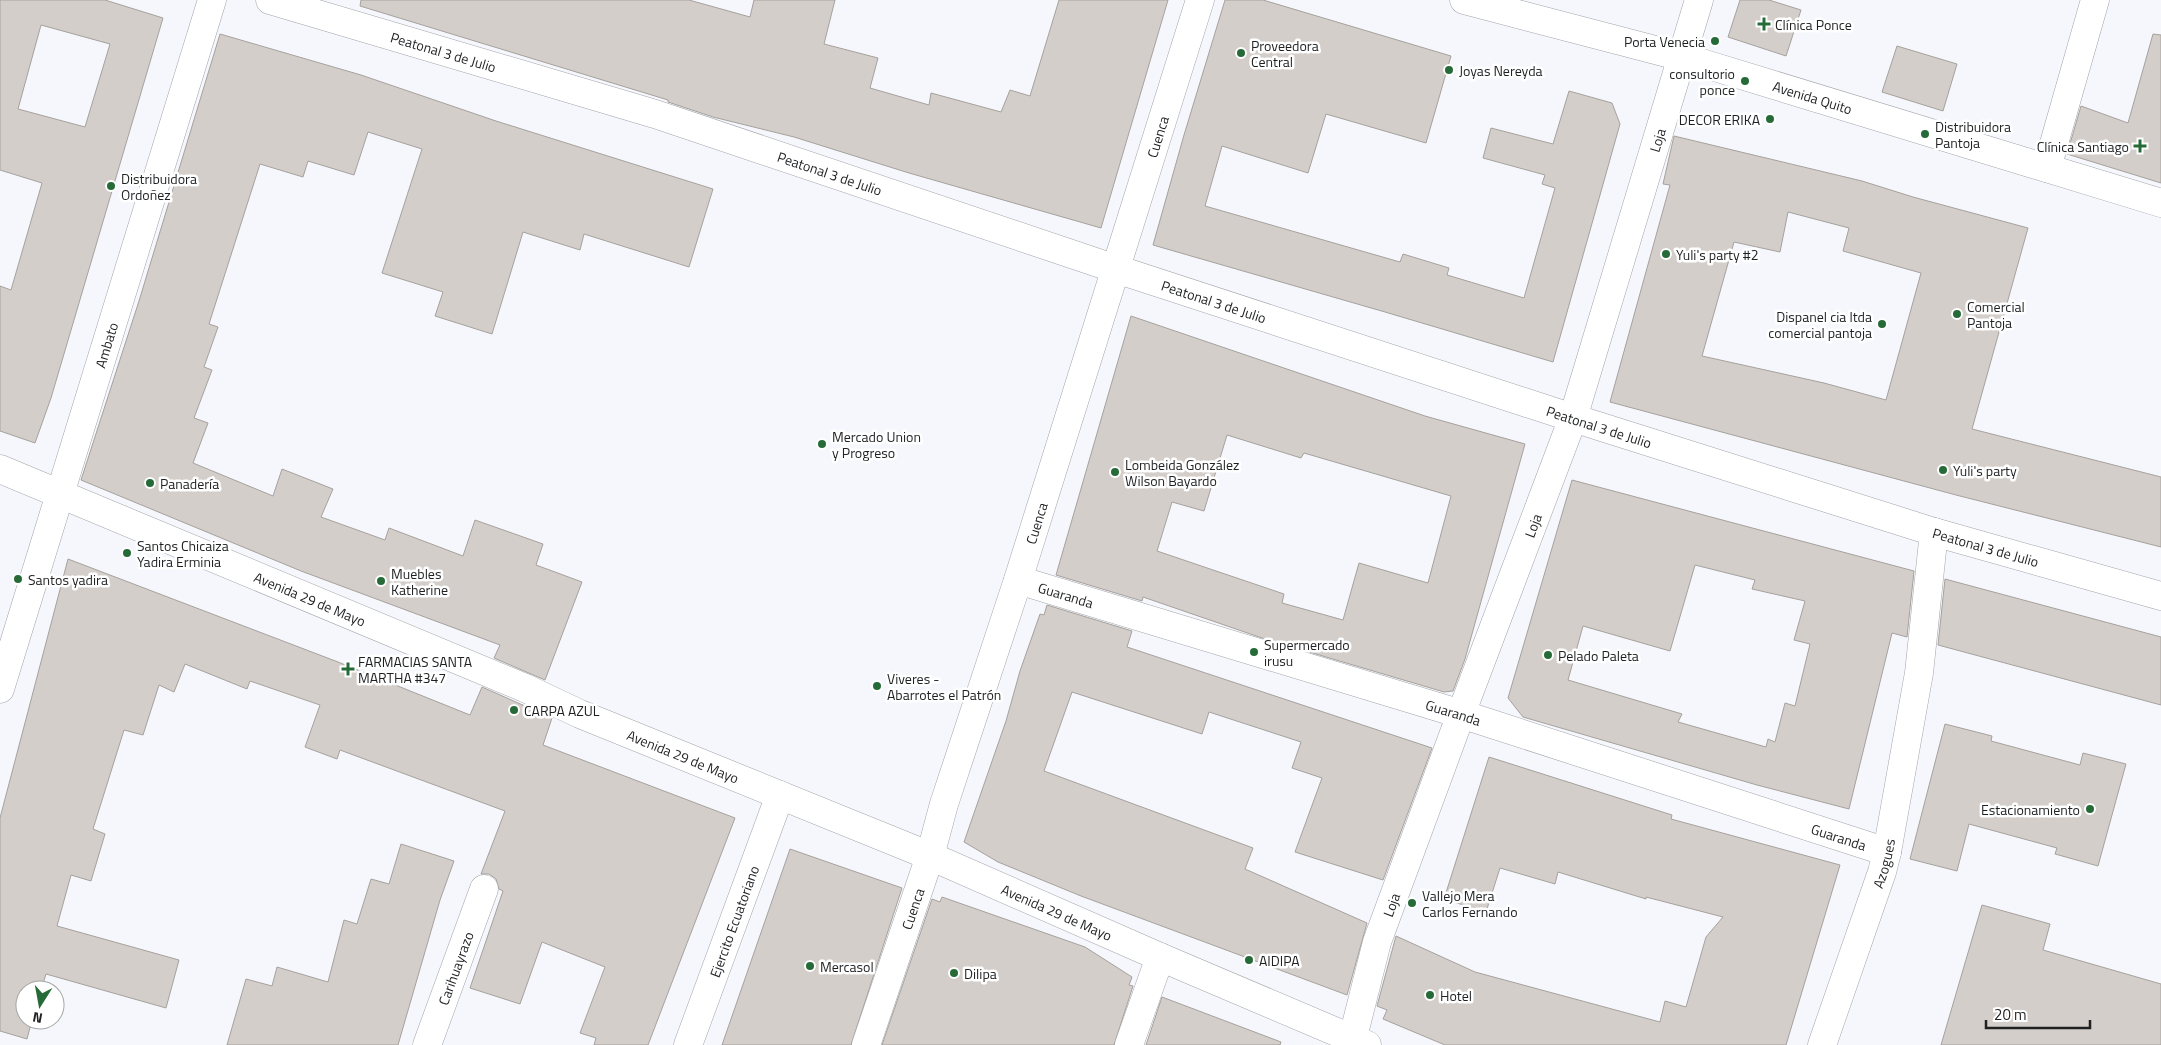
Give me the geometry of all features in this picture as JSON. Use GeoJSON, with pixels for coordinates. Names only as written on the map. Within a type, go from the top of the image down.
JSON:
{"type":"FeatureCollection","features":[{"type":"Feature","properties":{"kind":"street","name":"Ambato"},"geometry":{"type":"LineString","coordinates":[[0,689],[212,0]]}},
{"type":"Feature","properties":{"kind":"street","name":"Peatonal 3 de Julio"},"geometry":{"type":"LineString","coordinates":[[270,0],[656,114],[1116,269],[1573,418],[1934,532],[2161,596]]}},
{"type":"Feature","properties":{"kind":"street","name":"Cuenca"},"geometry":{"type":"LineString","coordinates":[[866,1045],[930,856],[944,804],[1018,580],[1200,0]]}},
{"type":"Feature","properties":{"kind":"street","name":"Avenida Quito"},"geometry":{"type":"LineString","coordinates":[[1464,0],[1682,57],[2161,203]]}},
{"type":"Feature","properties":{"kind":"street","name":"Loja"},"geometry":{"type":"LineString","coordinates":[[1356,1042],[1377,942],[1460,714],[1573,418],[1699,0]]}},
{"type":"Feature","properties":{"kind":"street"},"geometry":{"type":"LineString","coordinates":[[2047,168],[2095,0]]}},
{"type":"Feature","properties":{"kind":"street","name":"Avenida 29 de Mayo"},"geometry":{"type":"LineString","coordinates":[[0,469],[524,688],[580,714],[930,856],[1356,1042]]}},
{"type":"Feature","properties":{"kind":"street","name":"Azogues"},"geometry":{"type":"LineString","coordinates":[[1822,1045],[1882,872],[1887,852],[1918,673],[1934,532]]}},
{"type":"Feature","properties":{"kind":"street","name":"Guaranda"},"geometry":{"type":"LineString","coordinates":[[1018,580],[1460,714],[1887,852]]}},
{"type":"Feature","properties":{"kind":"street","name":"Ejercito Ecuatoriano"},"geometry":{"type":"LineString","coordinates":[[688,1045],[780,795]]}},
{"type":"Feature","properties":{"kind":"street","name":"Carihuayrazo"},"geometry":{"type":"LineString","coordinates":[[426,1045],[484,889]]}},
{"type":"Feature","properties":{"kind":"street"},"geometry":{"type":"LineString","coordinates":[[1129,1045],[1160,957]]}},
{"type":"Feature","properties":{"kind":"building"},"geometry":{"type":"Polygon","coordinates":[[[0,0],[105,0],[163,18],[51,398],[35,443],[0,431],[0,286],[11,290],[42,183],[0,170],[0,0]],[[41,25],[18,109],[85,127],[110,44],[41,25]]]}},
{"type":"Feature","properties":{"kind":"building"},"geometry":{"type":"Polygon","coordinates":[[[361,0],[689,0],[750,17],[754,0],[835,0],[824,44],[878,58],[870,88],[929,105],[931,93],[1001,112],[1010,90],[1030,96],[1059,0],[1168,0],[1101,228],[909,173],[794,137],[713,117],[668,102],[668,100],[360,6],[361,0]]]}},
{"type":"Feature","properties":{"kind":"building"},"geometry":{"type":"Polygon","coordinates":[[[1225,0],[1263,0],[1451,56],[1426,143],[1326,114],[1308,173],[1222,146],[1205,206],[1400,262],[1403,254],[1449,268],[1447,275],[1524,298],[1555,188],[1542,184],[1545,175],[1483,158],[1491,128],[1553,144],[1569,91],[1612,103],[1620,124],[1553,362],[1153,245],[1225,0]]]}},
{"type":"Feature","properties":{"kind":"building","name":"Clínica Ponce"},"geometry":{"type":"Polygon","coordinates":[[[1740,0],[1769,0],[1801,10],[1786,56],[1728,37],[1740,0]]]}},
{"type":"Feature","properties":{"kind":"building"},"geometry":{"type":"Polygon","coordinates":[[[220,34],[361,75],[496,121],[713,189],[689,267],[584,234],[580,250],[523,232],[492,334],[435,316],[443,292],[382,273],[422,149],[368,132],[354,175],[308,161],[303,177],[260,164],[209,324],[218,327],[204,367],[212,370],[194,418],[208,423],[193,463],[273,496],[282,469],[333,489],[321,517],[385,540],[389,528],[463,556],[475,520],[543,544],[536,565],[582,582],[545,680],[494,658],[500,645],[301,571],[81,480],[139,301],[220,34]]]}},
{"type":"Feature","properties":{"kind":"building"},"geometry":{"type":"Polygon","coordinates":[[[2153,34],[2161,35],[2161,183],[2067,154],[2081,106],[2128,123],[2153,34]]]}},
{"type":"Feature","properties":{"kind":"building"},"geometry":{"type":"Polygon","coordinates":[[[1897,46],[1957,64],[1943,111],[1882,92],[1897,46]]]}},
{"type":"Feature","properties":{"kind":"building"},"geometry":{"type":"Polygon","coordinates":[[[1674,136],[1862,181],[1913,197],[2028,228],[1972,429],[2161,477],[2161,547],[1956,495],[1610,402],[1670,185],[1663,184],[1674,136]],[[1788,212],[1780,252],[1734,242],[1702,356],[1824,383],[1886,400],[1921,273],[1843,251],[1849,228],[1788,212]]]}},
{"type":"Feature","properties":{"kind":"building"},"geometry":{"type":"Polygon","coordinates":[[[1131,316],[1425,416],[1525,444],[1465,659],[1453,691],[1444,692],[1262,638],[1143,597],[1142,601],[1056,575],[1131,316]],[[1227,435],[1204,511],[1172,502],[1157,551],[1284,594],[1282,603],[1343,620],[1359,563],[1428,583],[1451,496],[1304,453],[1301,458],[1227,435]]]}},
{"type":"Feature","properties":{"kind":"building"},"geometry":{"type":"Polygon","coordinates":[[[1572,480],[1914,571],[1907,637],[1892,633],[1849,809],[1757,785],[1523,717],[1508,698],[1572,480]],[[1695,565],[1670,651],[1583,626],[1568,680],[1682,714],[1678,722],[1766,747],[1768,739],[1775,742],[1785,703],[1795,706],[1810,644],[1794,640],[1805,601],[1752,589],[1755,580],[1695,565]]]}},
{"type":"Feature","properties":{"kind":"building"},"geometry":{"type":"Polygon","coordinates":[[[68,559],[338,662],[470,715],[482,687],[552,718],[543,745],[735,818],[648,1045],[594,1045],[596,1038],[580,1033],[605,967],[542,942],[520,1004],[470,988],[503,891],[499,889],[496,879],[489,874],[481,874],[505,811],[340,750],[337,759],[305,747],[320,705],[250,681],[247,689],[185,664],[174,692],[159,685],[143,735],[124,730],[93,829],[105,834],[91,881],[71,875],[57,926],[179,960],[166,1008],[46,974],[44,980],[15,980],[15,1030],[29,1030],[27,1039],[0,1031],[0,818],[68,559]]]}},
{"type":"Feature","properties":{"kind":"building"},"geometry":{"type":"Polygon","coordinates":[[[1945,579],[2161,637],[2161,705],[1938,645],[1945,579]]]}},
{"type":"Feature","properties":{"kind":"building"},"geometry":{"type":"Polygon","coordinates":[[[1047,605],[1132,631],[1127,647],[1432,748],[1383,880],[1295,852],[1322,778],[1292,768],[1301,742],[1209,712],[1202,734],[1072,692],[1044,771],[1253,848],[1245,869],[1367,923],[1347,995],[1081,896],[998,862],[964,842],[1006,721],[1020,671],[1040,614],[1044,615],[1047,605]]]}},
{"type":"Feature","properties":{"kind":"building"},"geometry":{"type":"Polygon","coordinates":[[[1945,724],[1992,736],[1991,741],[2080,765],[2083,753],[2126,764],[2098,866],[2055,854],[2057,848],[1969,824],[1957,871],[1910,859],[1945,724]]]}},
{"type":"Feature","properties":{"kind":"building"},"geometry":{"type":"Polygon","coordinates":[[[1489,757],[1672,815],[1671,819],[1840,865],[1786,1045],[1445,1045],[1383,1019],[1387,1010],[1377,1006],[1396,936],[1475,972],[1660,1022],[1665,1001],[1686,1007],[1706,937],[1723,917],[1646,897],[1646,899],[1558,872],[1555,884],[1500,868],[1486,912],[1444,899],[1489,757]]]}},
{"type":"Feature","properties":{"kind":"building"},"geometry":{"type":"Polygon","coordinates":[[[401,844],[454,861],[440,900],[398,1045],[227,1045],[246,979],[272,986],[277,967],[328,982],[344,920],[357,924],[371,879],[389,884],[401,844]]]}},
{"type":"Feature","properties":{"kind":"building","name":"Mercasol"},"geometry":{"type":"Polygon","coordinates":[[[790,849],[902,888],[851,1045],[722,1045],[790,849]]]}},
{"type":"Feature","properties":{"kind":"building"},"geometry":{"type":"Polygon","coordinates":[[[942,897],[1085,947],[1132,977],[1129,985],[1133,986],[1114,1045],[882,1045],[932,899],[940,902],[942,897]]]}},
{"type":"Feature","properties":{"kind":"building"},"geometry":{"type":"Polygon","coordinates":[[[1982,905],[2050,924],[2043,950],[2161,984],[2161,1045],[1941,1045],[1982,905]]]}},
{"type":"Feature","properties":{"kind":"building"},"geometry":{"type":"Polygon","coordinates":[[[1162,997],[1281,1042],[1280,1045],[1146,1045],[1162,997]]]}},
{"type":"Feature","properties":{"kind":"place","name":"Clínica Ponce"},"geometry":{"type":"Point","coordinates":[1764,24]}},
{"type":"Feature","properties":{"kind":"place","name":"Porta Venecia"},"geometry":{"type":"Point","coordinates":[1715,41]}},
{"type":"Feature","properties":{"kind":"place","name":"Proveedora Central"},"geometry":{"type":"Point","coordinates":[1241,53]}},
{"type":"Feature","properties":{"kind":"place","name":"Joyas Nereyda"},"geometry":{"type":"Point","coordinates":[1449,70]}},
{"type":"Feature","properties":{"kind":"place","name":"consultorio ponce"},"geometry":{"type":"Point","coordinates":[1745,81]}},
{"type":"Feature","properties":{"kind":"place","name":"DECOR ERIKA"},"geometry":{"type":"Point","coordinates":[1770,119]}},
{"type":"Feature","properties":{"kind":"place","name":"Distribuidora Pantoja"},"geometry":{"type":"Point","coordinates":[1925,134]}},
{"type":"Feature","properties":{"kind":"place","name":"Clínica Santiago"},"geometry":{"type":"Point","coordinates":[2140,146]}},
{"type":"Feature","properties":{"kind":"place","name":"Distribuidora Ordoñez"},"geometry":{"type":"Point","coordinates":[111,186]}},
{"type":"Feature","properties":{"kind":"place","name":"Yuli's party #2"},"geometry":{"type":"Point","coordinates":[1666,254]}},
{"type":"Feature","properties":{"kind":"place","name":"Comercial Pantoja"},"geometry":{"type":"Point","coordinates":[1957,314]}},
{"type":"Feature","properties":{"kind":"place","name":"Dispanel cia ltda comercial pantoja"},"geometry":{"type":"Point","coordinates":[1882,324]}},
{"type":"Feature","properties":{"kind":"place","name":"Mercado Union y Progreso"},"geometry":{"type":"Point","coordinates":[822,444]}},
{"type":"Feature","properties":{"kind":"place","name":"Yuli's party"},"geometry":{"type":"Point","coordinates":[1943,470]}},
{"type":"Feature","properties":{"kind":"place","name":"Lombeida González Wilson Bayardo"},"geometry":{"type":"Point","coordinates":[1115,472]}},
{"type":"Feature","properties":{"kind":"place","name":"Panadería"},"geometry":{"type":"Point","coordinates":[150,483]}},
{"type":"Feature","properties":{"kind":"place","name":"Santos Chicaiza Yadira Erminia"},"geometry":{"type":"Point","coordinates":[127,553]}},
{"type":"Feature","properties":{"kind":"place","name":"Santos yadira"},"geometry":{"type":"Point","coordinates":[18,579]}},
{"type":"Feature","properties":{"kind":"place","name":"Muebles Katherine"},"geometry":{"type":"Point","coordinates":[381,581]}},
{"type":"Feature","properties":{"kind":"place","name":"Supermercado irusu"},"geometry":{"type":"Point","coordinates":[1254,652]}},
{"type":"Feature","properties":{"kind":"place","name":"Pelado Paleta"},"geometry":{"type":"Point","coordinates":[1548,655]}},
{"type":"Feature","properties":{"kind":"place","name":"FARMACIAS SANTA MARTHA #347"},"geometry":{"type":"Point","coordinates":[348,669]}},
{"type":"Feature","properties":{"kind":"place","name":"Viveres - Abarrotes el Patrón"},"geometry":{"type":"Point","coordinates":[877,686]}},
{"type":"Feature","properties":{"kind":"place","name":"CARPA AZUL"},"geometry":{"type":"Point","coordinates":[514,710]}},
{"type":"Feature","properties":{"kind":"place","name":"Estacionamiento"},"geometry":{"type":"Point","coordinates":[2090,809]}},
{"type":"Feature","properties":{"kind":"place","name":"Vallejo Mera Carlos Fernando"},"geometry":{"type":"Point","coordinates":[1412,903]}},
{"type":"Feature","properties":{"kind":"place","name":"AIDIPA"},"geometry":{"type":"Point","coordinates":[1249,960]}},
{"type":"Feature","properties":{"kind":"place","name":"Mercasol"},"geometry":{"type":"Point","coordinates":[810,966]}},
{"type":"Feature","properties":{"kind":"place","name":"Dilipa"},"geometry":{"type":"Point","coordinates":[954,973]}},
{"type":"Feature","properties":{"kind":"place","name":"Hotel"},"geometry":{"type":"Point","coordinates":[1430,995]}}]}
